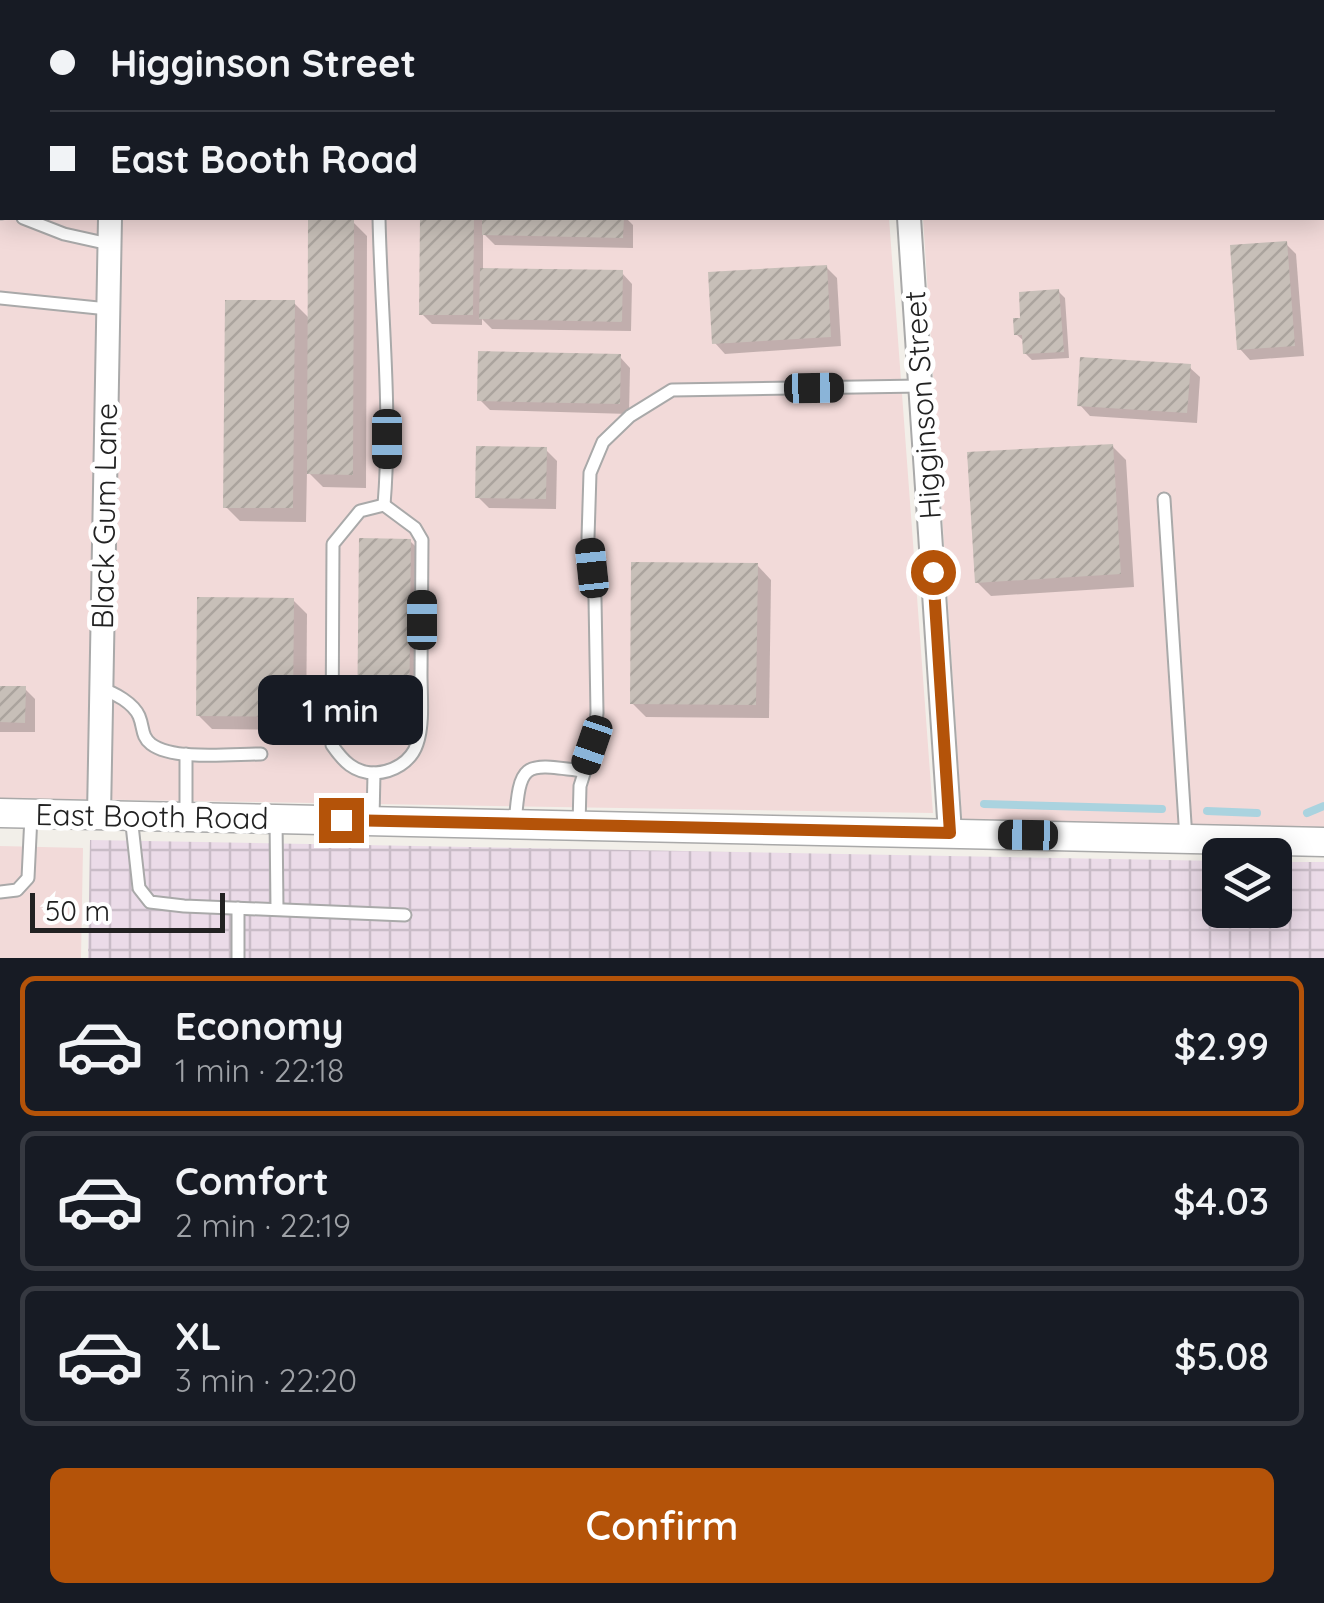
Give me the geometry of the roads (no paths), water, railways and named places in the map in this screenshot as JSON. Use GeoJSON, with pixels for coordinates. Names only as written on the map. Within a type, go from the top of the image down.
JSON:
{"type":"FeatureCollection","features":[{"type":"Feature","properties":{"kind":"street","name":"Black Gum Lane"},"geometry":{"type":"LineString","coordinates":[[99,815],[110,220]]}},
{"type":"Feature","properties":{"kind":"street","name":"Higginson Street"},"geometry":{"type":"LineString","coordinates":[[908,220],[950,833]]}},
{"type":"Feature","properties":{"kind":"street","name":"East Booth Road"},"geometry":{"type":"LineString","coordinates":[[0,813],[1324,842]]}},
{"type":"Feature","properties":{"kind":"lane"},"geometry":{"type":"LineString","coordinates":[[29,220],[64,234],[109,244]]}},
{"type":"Feature","properties":{"kind":"lane"},"geometry":{"type":"LineString","coordinates":[[379,220],[387,409],[384,504]]}},
{"type":"Feature","properties":{"kind":"lane"},"geometry":{"type":"LineString","coordinates":[[0,298],[108,308]]}},
{"type":"Feature","properties":{"kind":"lane"},"geometry":{"type":"LineString","coordinates":[[579,825],[583,771],[597,713],[595,599],[588,538],[590,474],[603,442],[630,416],[672,390],[921,386]]}},
{"type":"Feature","properties":{"kind":"lane"},"geometry":{"type":"LineString","coordinates":[[1164,499],[1186,838]]}},
{"type":"Feature","properties":{"kind":"lane"},"geometry":{"type":"LineString","coordinates":[[384,504],[402,516],[422,540],[421,700],[418,743],[410,756],[400,766],[374,773],[352,768],[332,745],[333,544],[360,510],[384,504]]}},
{"type":"Feature","properties":{"kind":"lane"},"geometry":{"type":"LineString","coordinates":[[101,689],[125,700],[139,715],[143,736],[155,748],[186,754],[260,754]]}},
{"type":"Feature","properties":{"kind":"lane"},"geometry":{"type":"LineString","coordinates":[[186,754],[186,817]]}},
{"type":"Feature","properties":{"kind":"lane"},"geometry":{"type":"LineString","coordinates":[[515,824],[518,789],[530,768],[583,771]]}},
{"type":"Feature","properties":{"kind":"lane"},"geometry":{"type":"LineString","coordinates":[[373,821],[374,773]]}},
{"type":"Feature","properties":{"kind":"lane"},"geometry":{"type":"LineString","coordinates":[[0,892],[18,890],[28,878],[31,814]]}},
{"type":"Feature","properties":{"kind":"lane"},"geometry":{"type":"LineString","coordinates":[[131,816],[139,888],[150,902],[405,915]]}},
{"type":"Feature","properties":{"kind":"lane"},"geometry":{"type":"LineString","coordinates":[[276,819],[277,909]]}},
{"type":"Feature","properties":{"kind":"lane"},"geometry":{"type":"LineString","coordinates":[[238,908],[238,958]]}},
{"type":"Feature","properties":{"kind":"waterway"},"geometry":{"type":"LineString","coordinates":[[984,804],[1162,809]]}},
{"type":"Feature","properties":{"kind":"waterway"},"geometry":{"type":"LineString","coordinates":[[1307,813],[1324,806]]}},
{"type":"Feature","properties":{"kind":"waterway"},"geometry":{"type":"LineString","coordinates":[[1207,811],[1257,813]]}}]}
